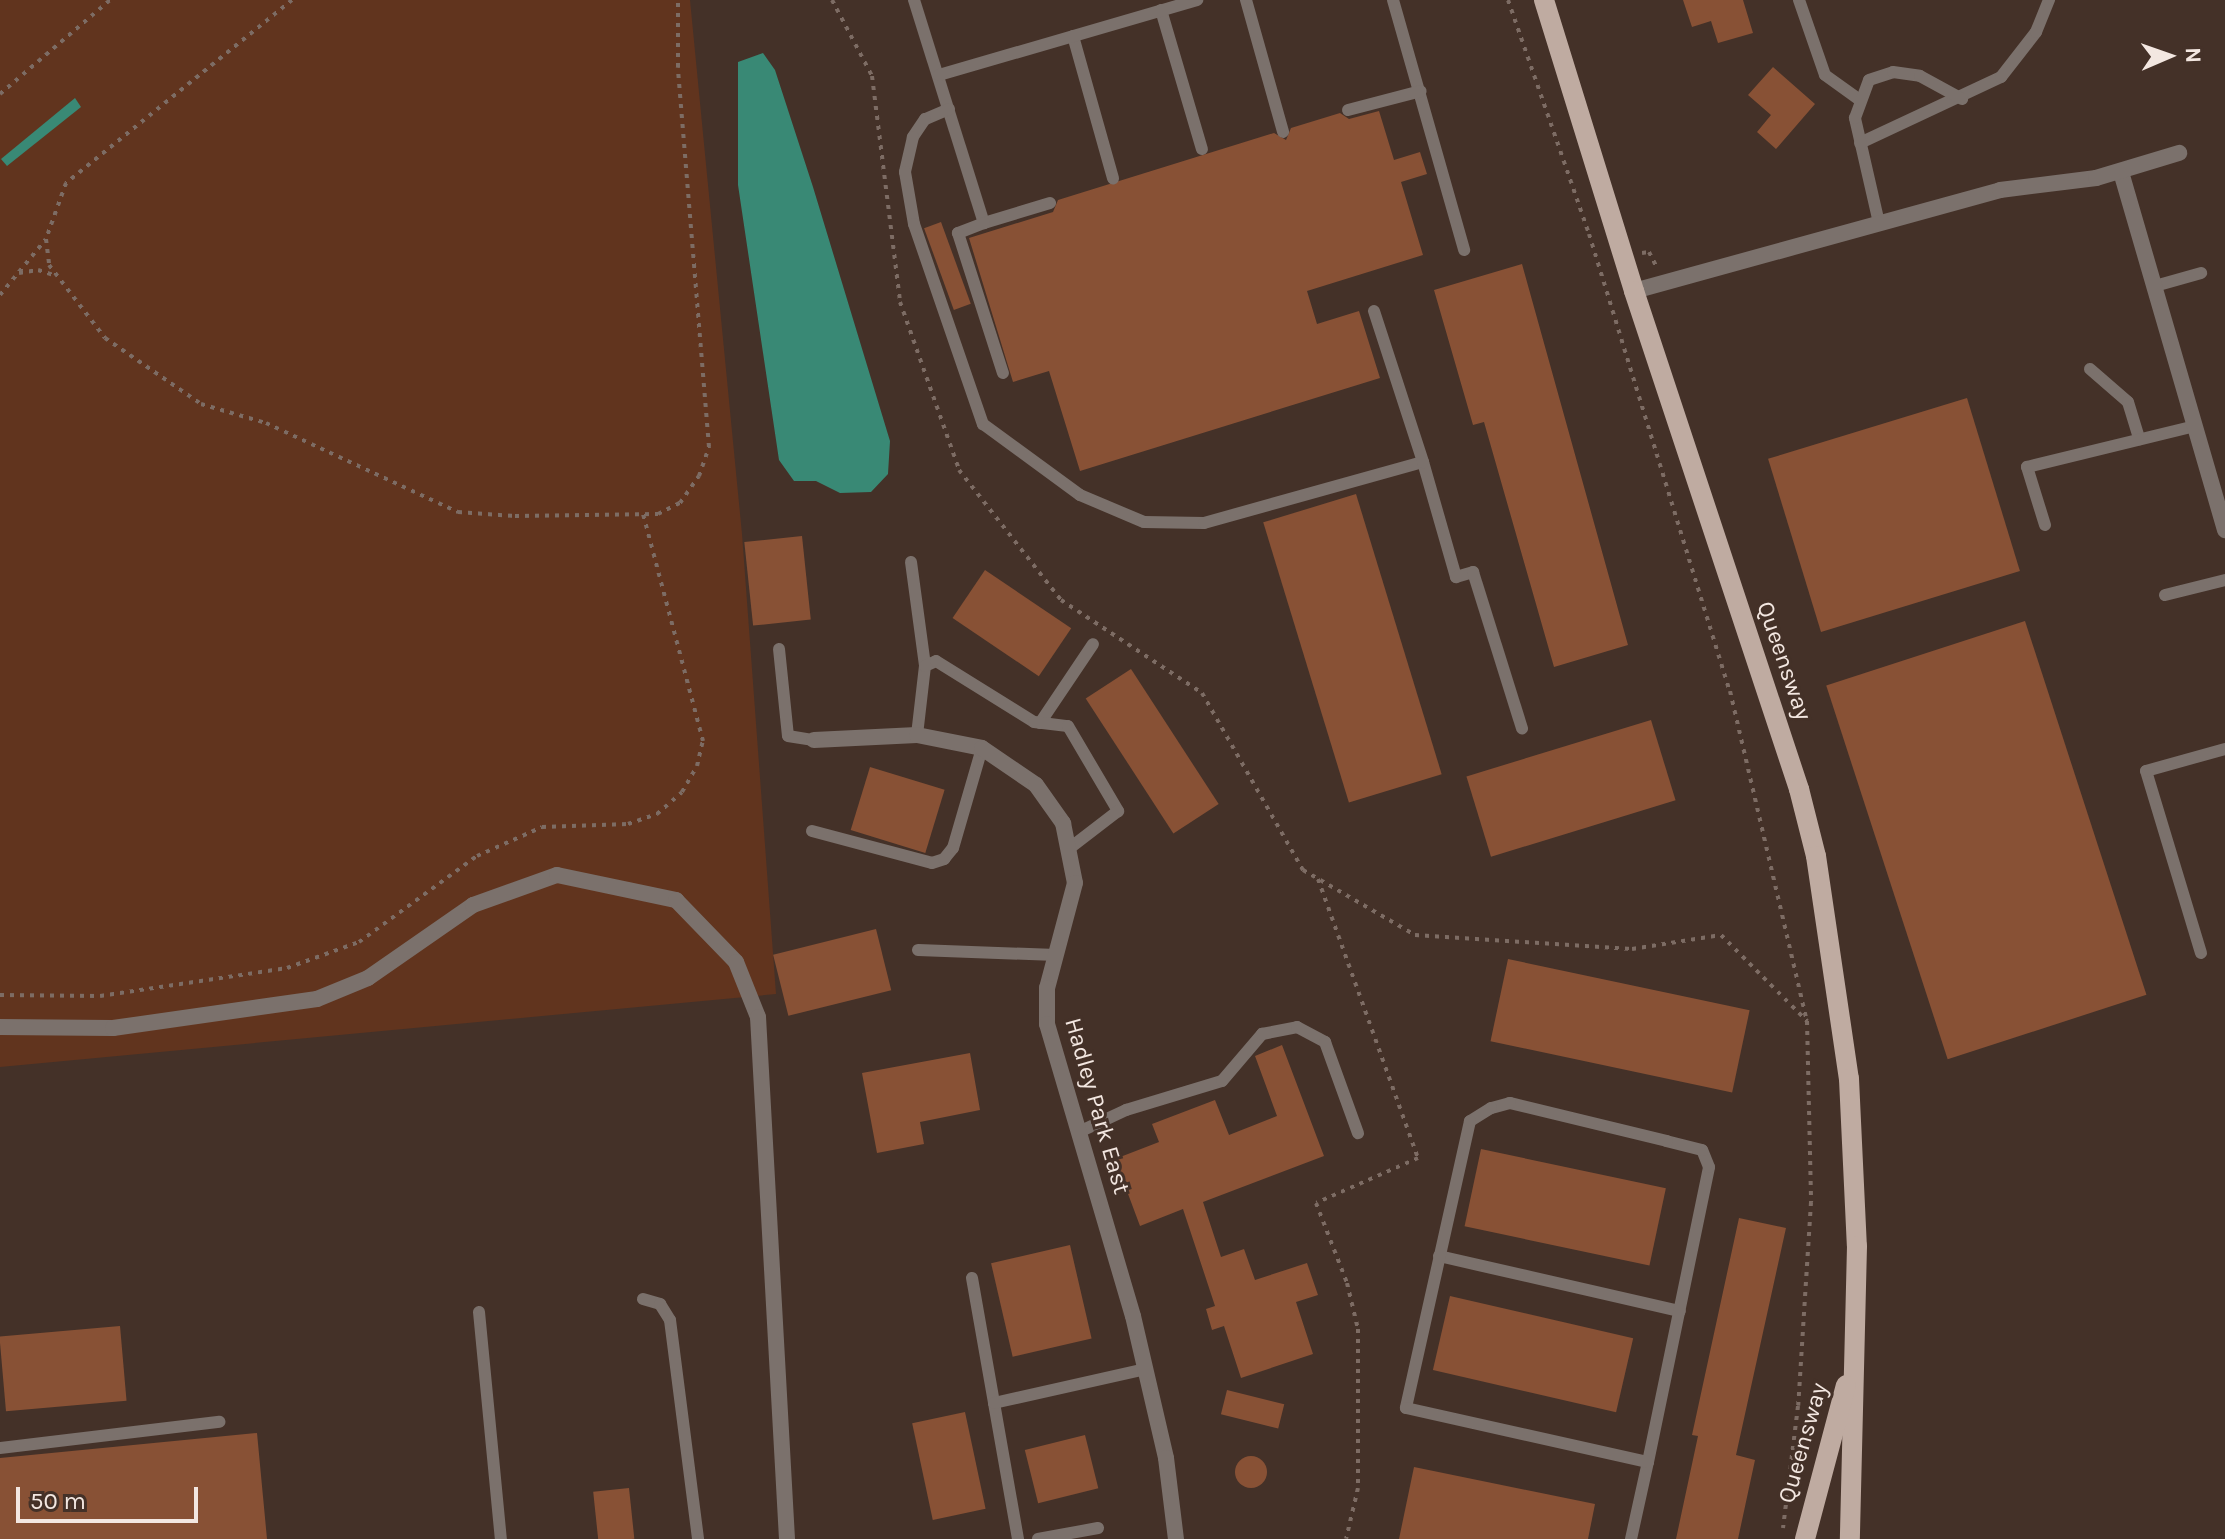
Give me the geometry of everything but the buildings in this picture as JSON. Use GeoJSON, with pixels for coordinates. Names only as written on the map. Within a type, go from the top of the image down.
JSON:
{"type":"FeatureCollection","features":[{"type":"Feature","properties":{"kind":"main road","name":"Queensway"},"geometry":{"type":"LineString","coordinates":[[1544,0],[1634,291],[1772,701],[1816,856],[1849,1079],[1857,1246],[1850,1539]]}},
{"type":"Feature","properties":{"kind":"main road","name":"Queensway"},"geometry":{"type":"LineString","coordinates":[[1805,1539],[1853,1362]]}},
{"type":"Feature","properties":{"kind":"street"},"geometry":{"type":"LineString","coordinates":[[1634,291],[2000,190],[2121,172],[2179,153]]}},
{"type":"Feature","properties":{"kind":"street"},"geometry":{"type":"LineString","coordinates":[[2121,172],[2195,426],[2220,495],[2225,530]]}},
{"type":"Feature","properties":{"kind":"street","name":"Hadley Park East"},"geometry":{"type":"LineString","coordinates":[[814,740],[917,735],[982,748],[1036,785],[1055,806],[1071,847],[1075,883],[1044,1007],[1146,1369],[1166,1458],[1176,1539]]}},
{"type":"Feature","properties":{"kind":"street"},"geometry":{"type":"LineString","coordinates":[[0,1027],[113,1028],[317,999],[368,978],[473,905],[557,875],[676,900],[736,962],[758,1017],[787,1539]]}},
{"type":"Feature","properties":{"kind":"lane"},"geometry":{"type":"LineString","coordinates":[[914,0],[984,223]]}},
{"type":"Feature","properties":{"kind":"lane"},"geometry":{"type":"LineString","coordinates":[[939,75],[1197,0]]}},
{"type":"Feature","properties":{"kind":"lane"},"geometry":{"type":"LineString","coordinates":[[1246,0],[1283,132]]}},
{"type":"Feature","properties":{"kind":"lane"},"geometry":{"type":"LineString","coordinates":[[1393,0],[1421,91],[1420,107],[1464,250]]}},
{"type":"Feature","properties":{"kind":"lane"},"geometry":{"type":"LineString","coordinates":[[1799,0],[1825,75],[1861,101]]}},
{"type":"Feature","properties":{"kind":"lane"},"geometry":{"type":"LineString","coordinates":[[1860,143],[1962,99],[2001,77],[2036,32],[2049,0]]}},
{"type":"Feature","properties":{"kind":"lane"},"geometry":{"type":"LineString","coordinates":[[1161,10],[1202,149]]}},
{"type":"Feature","properties":{"kind":"lane"},"geometry":{"type":"LineString","coordinates":[[1073,36],[1113,178]]}},
{"type":"Feature","properties":{"kind":"lane"},"geometry":{"type":"LineString","coordinates":[[1879,223],[1855,118],[1869,80],[1893,72],[1920,76],[1962,99]]}},
{"type":"Feature","properties":{"kind":"lane"},"geometry":{"type":"LineString","coordinates":[[1348,110],[1421,91]]}},
{"type":"Feature","properties":{"kind":"lane"},"geometry":{"type":"LineString","coordinates":[[949,109],[925,119],[913,137],[905,172],[914,224],[983,424],[1010,448],[1080,495],[1144,522],[1204,523],[1423,462]]}},
{"type":"Feature","properties":{"kind":"lane"},"geometry":{"type":"LineString","coordinates":[[1003,373],[958,233],[1050,203]]}},
{"type":"Feature","properties":{"kind":"lane"},"geometry":{"type":"LineString","coordinates":[[2155,286],[2201,273]]}},
{"type":"Feature","properties":{"kind":"lane"},"geometry":{"type":"LineString","coordinates":[[1374,311],[1456,577],[1473,572],[1522,728]]}},
{"type":"Feature","properties":{"kind":"lane"},"geometry":{"type":"LineString","coordinates":[[2090,369],[2128,402],[2139,439]]}},
{"type":"Feature","properties":{"kind":"lane"},"geometry":{"type":"LineString","coordinates":[[2045,525],[2027,467],[2195,426]]}},
{"type":"Feature","properties":{"kind":"lane"},"geometry":{"type":"LineString","coordinates":[[911,562],[925,666],[917,735]]}},
{"type":"Feature","properties":{"kind":"lane"},"geometry":{"type":"LineString","coordinates":[[2165,595],[2225,580]]}},
{"type":"Feature","properties":{"kind":"lane"},"geometry":{"type":"LineString","coordinates":[[1040,723],[1093,644]]}},
{"type":"Feature","properties":{"kind":"lane"},"geometry":{"type":"LineString","coordinates":[[779,649],[788,736],[814,740]]}},
{"type":"Feature","properties":{"kind":"lane"},"geometry":{"type":"LineString","coordinates":[[925,666],[936,661],[1040,723],[1068,726],[1118,811],[1071,847]]}},
{"type":"Feature","properties":{"kind":"lane"},"geometry":{"type":"LineString","coordinates":[[812,831],[932,863],[944,859],[953,848],[982,748]]}},
{"type":"Feature","properties":{"kind":"lane"},"geometry":{"type":"LineString","coordinates":[[2201,953],[2146,771],[2225,749]]}},
{"type":"Feature","properties":{"kind":"lane"},"geometry":{"type":"LineString","coordinates":[[918,950],[1056,955]]}},
{"type":"Feature","properties":{"kind":"lane"},"geometry":{"type":"LineString","coordinates":[[1081,1131],[1126,1110],[1222,1081],[1262,1034],[1279,1027],[1297,1027],[1325,1042],[1358,1133]]}},
{"type":"Feature","properties":{"kind":"lane"},"geometry":{"type":"LineString","coordinates":[[1631,1539],[1648,1462],[1680,1311],[1709,1167],[1702,1150],[1510,1103],[1470,1121],[1406,1408],[1648,1462]]}},
{"type":"Feature","properties":{"kind":"lane"},"geometry":{"type":"LineString","coordinates":[[1439,1256],[1680,1311]]}},
{"type":"Feature","properties":{"kind":"lane"},"geometry":{"type":"LineString","coordinates":[[972,1278],[1018,1539]]}},
{"type":"Feature","properties":{"kind":"lane"},"geometry":{"type":"LineString","coordinates":[[643,1299],[660,1304],[670,1320],[698,1539]]}},
{"type":"Feature","properties":{"kind":"lane"},"geometry":{"type":"LineString","coordinates":[[479,1312],[501,1539]]}},
{"type":"Feature","properties":{"kind":"lane"},"geometry":{"type":"LineString","coordinates":[[994,1403],[1146,1369]]}},
{"type":"Feature","properties":{"kind":"lane"},"geometry":{"type":"LineString","coordinates":[[0,1448],[219,1422]]}},
{"type":"Feature","properties":{"kind":"lane"},"geometry":{"type":"LineString","coordinates":[[1038,1539],[1098,1528]]}},
{"type":"Feature","properties":{"kind":"path"},"geometry":{"type":"LineString","coordinates":[[0,94],[110,0]]}},
{"type":"Feature","properties":{"kind":"path"},"geometry":{"type":"LineString","coordinates":[[0,295],[46,239],[66,183],[292,0]]}},
{"type":"Feature","properties":{"kind":"path"},"geometry":{"type":"LineString","coordinates":[[46,239],[49,265],[105,338],[201,404],[266,423],[405,491],[458,512],[643,514],[680,503],[699,476],[709,447],[678,67],[678,0]]}},
{"type":"Feature","properties":{"kind":"path"},"geometry":{"type":"LineString","coordinates":[[832,0],[872,76],[900,302],[959,470],[1061,600],[1202,693],[1303,870],[1415,935],[1632,949],[1721,935],[1807,1021]]}},
{"type":"Feature","properties":{"kind":"path"},"geometry":{"type":"LineString","coordinates":[[1508,0],[1589,234],[1730,691],[1807,1021],[1811,1202],[1798,1406],[1782,1539]]}},
{"type":"Feature","properties":{"kind":"path"},"geometry":{"type":"LineString","coordinates":[[17,274],[38,270],[58,277]]}},
{"type":"Feature","properties":{"kind":"path"},"geometry":{"type":"LineString","coordinates":[[0,995],[100,996],[287,968],[359,942],[477,856],[542,827],[628,824],[657,814],[682,792],[697,766],[703,741],[643,514]]}},
{"type":"Feature","properties":{"kind":"path"},"geometry":{"type":"LineString","coordinates":[[1318,879],[1418,1158],[1316,1203],[1347,1283],[1358,1329],[1358,1488],[1346,1539]]}},
{"type":"Feature","properties":{"kind":"shaded area"},"geometry":{"type":"Polygon","coordinates":[[[0,0],[690,0],[742,534],[776,994],[0,1067],[0,0]]]}},
{"type":"Feature","properties":{"kind":"water"},"geometry":{"type":"Polygon","coordinates":[[[763,53],[775,70],[890,441],[888,474],[871,492],[840,493],[816,481],[794,481],[779,460],[738,185],[738,62],[763,53]]]}},
{"type":"Feature","properties":{"kind":"water"},"geometry":{"type":"Polygon","coordinates":[[[75,98],[81,107],[7,166],[1,159],[75,98]]]}}]}
